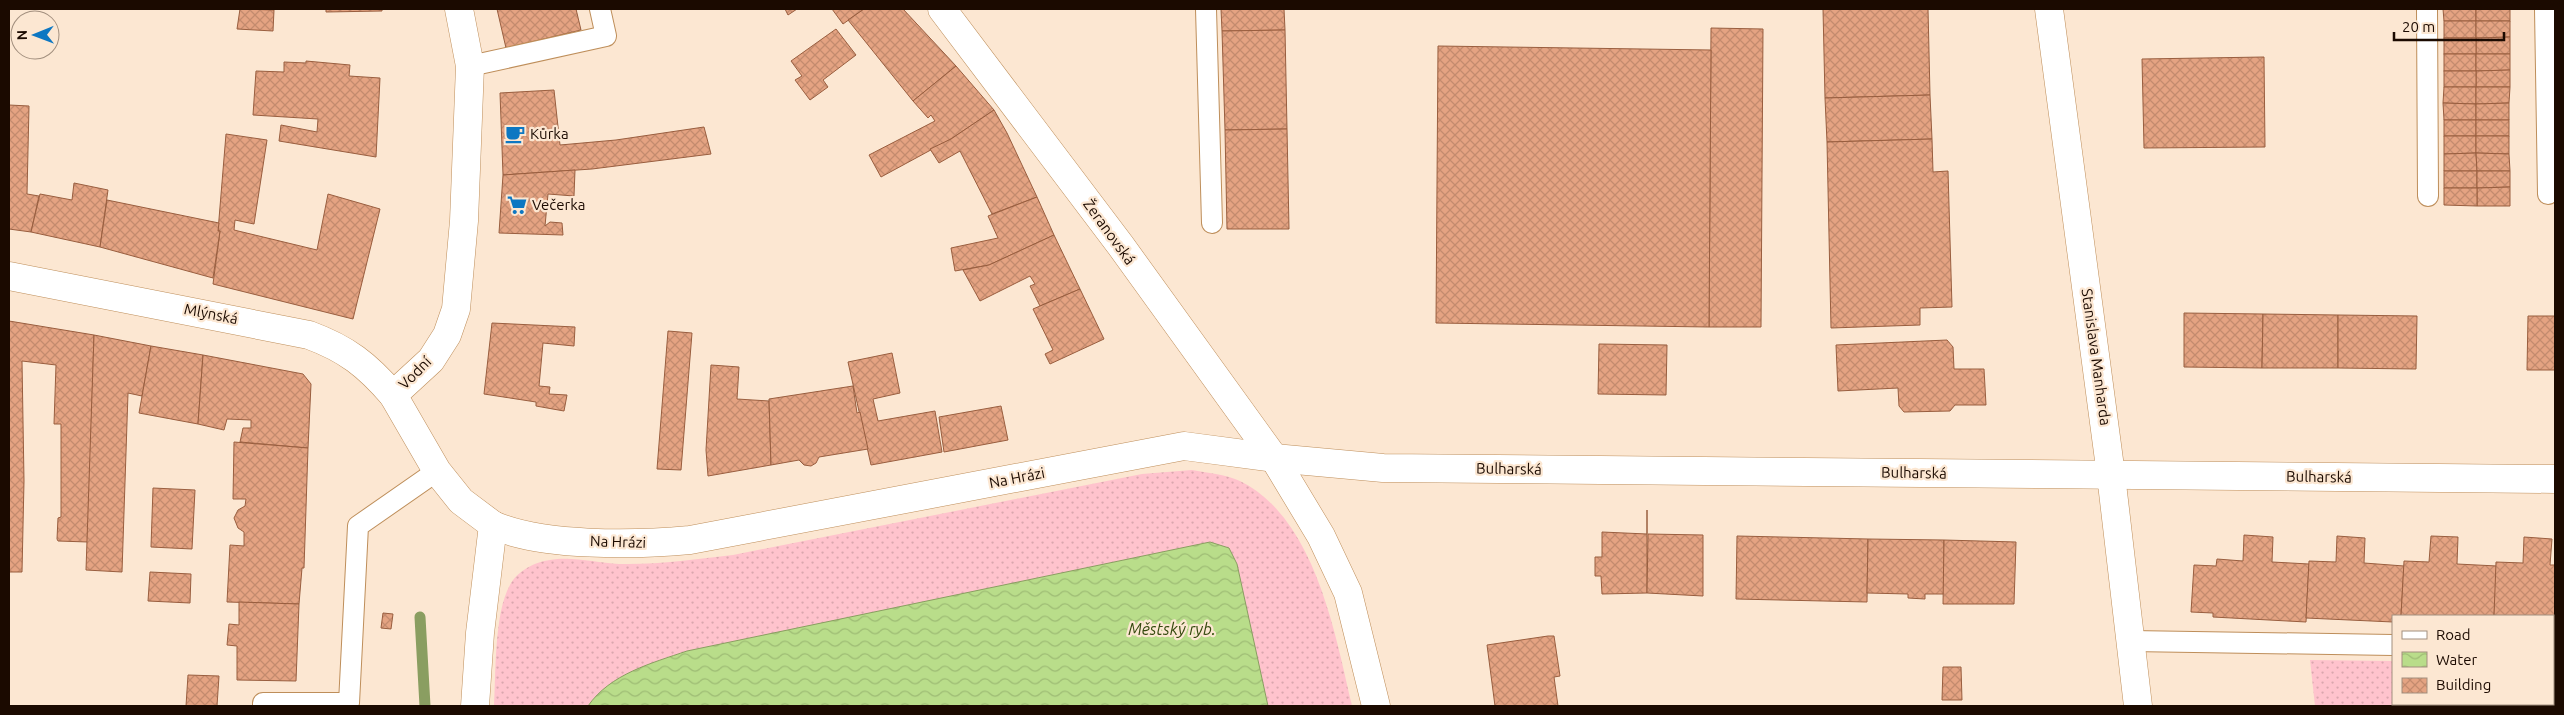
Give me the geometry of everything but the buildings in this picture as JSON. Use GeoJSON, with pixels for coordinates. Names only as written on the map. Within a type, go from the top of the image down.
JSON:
{"type":"FeatureCollection","features":[{"type":"Feature","properties":{"kind":"street","name":"Vodní"},"geometry":{"type":"LineString","coordinates":[[459,9],[470,66],[464,221],[456,309],[447,335],[431,360],[393,395],[437,471],[461,501],[493,526]]}},
{"type":"Feature","properties":{"kind":"street","name":"Žeranovská"},"geometry":{"type":"LineString","coordinates":[[942,9],[1121,246],[1274,458]]}},
{"type":"Feature","properties":{"kind":"street","name":"Stanislava Manharda"},"geometry":{"type":"LineString","coordinates":[[2049,9],[2111,475],[2138,706]]}},
{"type":"Feature","properties":{"kind":"street","name":"Mlýnská"},"geometry":{"type":"LineString","coordinates":[[9,276],[309,335],[350,353],[374,373],[393,395]]}},
{"type":"Feature","properties":{"kind":"street","name":"Na Hrázi"},"geometry":{"type":"LineString","coordinates":[[493,526],[526,536],[566,540],[641,544],[690,540],[1184,446],[1274,458]]}},
{"type":"Feature","properties":{"kind":"street","name":"Bulharská"},"geometry":{"type":"LineString","coordinates":[[1274,458],[1383,468],[2555,479]]}},
{"type":"Feature","properties":{"kind":"street"},"geometry":{"type":"LineString","coordinates":[[1274,458],[1321,536],[1348,593],[1376,706]]}},
{"type":"Feature","properties":{"kind":"street"},"geometry":{"type":"LineString","coordinates":[[475,706],[480,633],[493,526]]}},
{"type":"Feature","properties":{"kind":"lane"},"geometry":{"type":"LineString","coordinates":[[470,66],[606,36],[600,9]]}},
{"type":"Feature","properties":{"kind":"lane"},"geometry":{"type":"LineString","coordinates":[[1206,9],[1212,223]]}},
{"type":"Feature","properties":{"kind":"lane"},"geometry":{"type":"LineString","coordinates":[[2427,9],[2428,196]]}},
{"type":"Feature","properties":{"kind":"lane"},"geometry":{"type":"LineString","coordinates":[[2544,9],[2548,194]]}},
{"type":"Feature","properties":{"kind":"lane"},"geometry":{"type":"LineString","coordinates":[[263,706],[263,703],[349,703],[358,526],[437,471]]}},
{"type":"Feature","properties":{"kind":"lane"},"geometry":{"type":"LineString","coordinates":[[2131,641],[2392,645]]}},
{"type":"Feature","properties":{"kind":"shaded area"},"geometry":{"type":"Polygon","coordinates":[[[1192,470],[1222,475],[1240,481],[1266,498],[1287,522],[1304,549],[1318,580],[1338,645],[1352,706],[494,706],[498,627],[505,597],[517,575],[538,563],[558,559],[576,559],[619,564],[648,564],[733,555],[1142,474],[1192,470]]]}},
{"type":"Feature","properties":{"kind":"shaded area"},"geometry":{"type":"Polygon","coordinates":[[[2310,660],[2392,661],[2392,705],[2554,705],[2555,663],[2555,706],[2315,706],[2310,660]]]}},
{"type":"Feature","properties":{"kind":"water","name":"Městský ryb."},"geometry":{"type":"Polygon","coordinates":[[[1210,542],[1229,548],[1237,564],[1268,706],[588,706],[597,695],[620,678],[646,665],[687,651],[1210,542]]]}},
{"type":"Feature","properties":{"kind":"waterway"},"geometry":{"type":"LineString","coordinates":[[420,617],[425,706]]}},
{"type":"Feature","properties":{"kind":"place","name":"Kůrka"},"geometry":{"type":"Point","coordinates":[515,134]}},
{"type":"Feature","properties":{"kind":"place","name":"Večerka"},"geometry":{"type":"Point","coordinates":[517,205]}}]}
